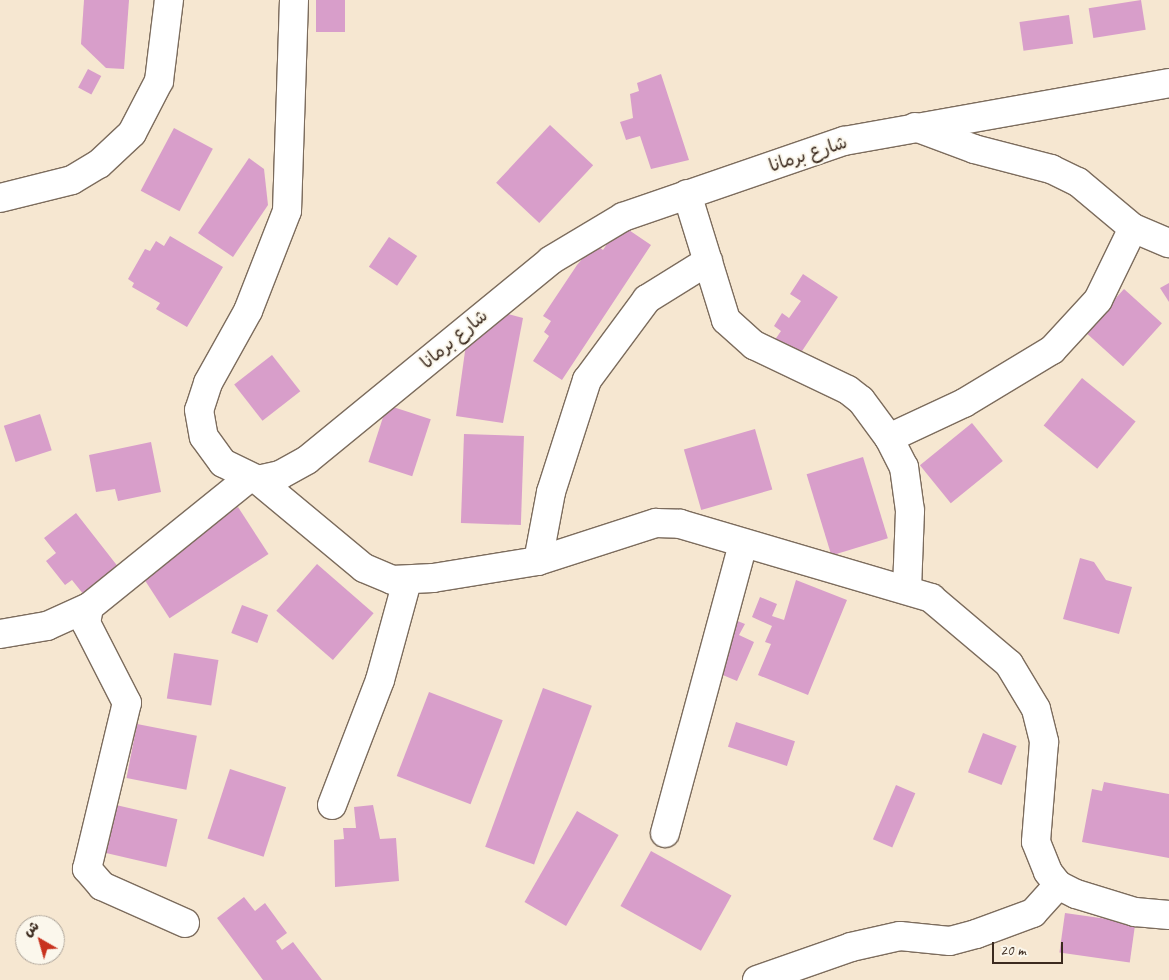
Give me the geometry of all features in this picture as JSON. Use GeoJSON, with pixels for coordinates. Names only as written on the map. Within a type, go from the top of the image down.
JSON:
{"type":"FeatureCollection","features":[{"type":"Feature","properties":{"kind":"street"},"geometry":{"type":"LineString","coordinates":[[0,198],[72,180],[127,140],[145,116],[158,81],[169,0]]}},
{"type":"Feature","properties":{"kind":"street"},"geometry":{"type":"LineString","coordinates":[[294,0],[287,211],[248,311],[208,383],[200,410],[204,437],[231,470],[254,479],[364,568],[381,577],[407,581],[538,561],[656,523],[680,524],[742,544],[907,588],[931,598],[1010,664],[1036,709],[1044,742],[1036,842],[1058,885],[1135,912],[1169,915]]}},
{"type":"Feature","properties":{"kind":"street","name":"شارع برمانا"},"geometry":{"type":"LineString","coordinates":[[254,479],[280,475],[314,456],[497,302],[575,243],[623,217],[844,141],[1169,83]]}},
{"type":"Feature","properties":{"kind":"street"},"geometry":{"type":"LineString","coordinates":[[915,127],[974,149],[1051,169],[1078,182],[1134,228],[1169,243]]}},
{"type":"Feature","properties":{"kind":"street"},"geometry":{"type":"LineString","coordinates":[[687,194],[708,261],[718,303],[738,335],[848,390],[862,400],[889,438],[904,467],[910,511],[907,588]]}},
{"type":"Feature","properties":{"kind":"street"},"geometry":{"type":"LineString","coordinates":[[889,438],[964,403],[1052,350],[1098,300],[1134,228]]}},
{"type":"Feature","properties":{"kind":"street"},"geometry":{"type":"LineString","coordinates":[[538,561],[551,492],[587,380],[647,299],[708,261]]}},
{"type":"Feature","properties":{"kind":"street"},"geometry":{"type":"LineString","coordinates":[[0,634],[48,626],[89,608],[254,479]]}},
{"type":"Feature","properties":{"kind":"street"},"geometry":{"type":"LineString","coordinates":[[665,833],[742,544]]}},
{"type":"Feature","properties":{"kind":"street"},"geometry":{"type":"LineString","coordinates":[[332,805],[380,680],[407,581]]}},
{"type":"Feature","properties":{"kind":"street"},"geometry":{"type":"LineString","coordinates":[[89,608],[88,634],[127,704],[87,868],[102,886],[185,923]]}},
{"type":"Feature","properties":{"kind":"street"},"geometry":{"type":"LineString","coordinates":[[757,980],[851,947],[900,936],[950,941],[976,934],[1033,913],[1058,885]]}},
{"type":"Feature","properties":{"kind":"building"},"geometry":{"type":"Polygon","coordinates":[[[84,0],[129,0],[124,69],[106,68],[81,44],[84,0]]]}},
{"type":"Feature","properties":{"kind":"building"},"geometry":{"type":"Polygon","coordinates":[[[316,0],[345,0],[345,32],[316,32],[316,0]]]}},
{"type":"Feature","properties":{"kind":"building"},"geometry":{"type":"Polygon","coordinates":[[[1141,0],[1146,30],[1093,38],[1089,8],[1141,0]]]}},
{"type":"Feature","properties":{"kind":"building"},"geometry":{"type":"Polygon","coordinates":[[[1069,15],[1073,44],[1024,51],[1019,22],[1069,15]]]}},
{"type":"Feature","properties":{"kind":"building"},"geometry":{"type":"Polygon","coordinates":[[[88,69],[101,76],[91,95],[78,88],[88,69]]]}},
{"type":"Feature","properties":{"kind":"building"},"geometry":{"type":"Polygon","coordinates":[[[661,74],[689,160],[651,169],[640,136],[626,140],[620,122],[633,118],[630,94],[639,91],[637,83],[661,74]]]}},
{"type":"Feature","properties":{"kind":"building"},"geometry":{"type":"Polygon","coordinates":[[[550,125],[593,165],[539,223],[496,183],[550,125]]]}},
{"type":"Feature","properties":{"kind":"building"},"geometry":{"type":"Polygon","coordinates":[[[174,128],[213,149],[180,211],[141,191],[174,128]]]}},
{"type":"Feature","properties":{"kind":"building"},"geometry":{"type":"Polygon","coordinates":[[[249,158],[264,169],[268,205],[233,257],[198,233],[249,158]]]}},
{"type":"Feature","properties":{"kind":"building"},"geometry":{"type":"Polygon","coordinates":[[[620,224],[651,245],[562,380],[533,361],[549,336],[544,332],[551,321],[543,316],[577,265],[595,244],[603,250],[620,224]]]}},
{"type":"Feature","properties":{"kind":"building"},"geometry":{"type":"Polygon","coordinates":[[[170,236],[223,267],[187,327],[156,309],[160,303],[132,287],[134,283],[128,279],[145,249],[150,251],[156,241],[164,246],[170,236]]]}},
{"type":"Feature","properties":{"kind":"building"},"geometry":{"type":"Polygon","coordinates":[[[389,237],[417,256],[397,286],[369,267],[389,237]]]}},
{"type":"Feature","properties":{"kind":"building"},"geometry":{"type":"Polygon","coordinates":[[[803,274],[838,297],[796,360],[772,344],[781,331],[774,326],[782,313],[789,318],[801,301],[790,294],[803,274]]]}},
{"type":"Feature","properties":{"kind":"building"},"geometry":{"type":"Polygon","coordinates":[[[1169,283],[1169,302],[1160,288],[1169,283]]]}},
{"type":"Feature","properties":{"kind":"building"},"geometry":{"type":"Polygon","coordinates":[[[1124,289],[1162,323],[1123,366],[1085,332],[1124,289]]]}},
{"type":"Feature","properties":{"kind":"building"},"geometry":{"type":"Polygon","coordinates":[[[496,311],[523,318],[503,423],[456,416],[467,337],[496,311]]]}},
{"type":"Feature","properties":{"kind":"building"},"geometry":{"type":"Polygon","coordinates":[[[272,355],[300,391],[262,421],[234,385],[272,355]]]}},
{"type":"Feature","properties":{"kind":"building"},"geometry":{"type":"Polygon","coordinates":[[[1082,378],[1136,421],[1097,469],[1044,425],[1082,378]]]}},
{"type":"Feature","properties":{"kind":"building"},"geometry":{"type":"Polygon","coordinates":[[[387,405],[431,419],[412,476],[368,462],[387,405]]]}},
{"type":"Feature","properties":{"kind":"building"},"geometry":{"type":"Polygon","coordinates":[[[40,414],[52,450],[16,462],[4,426],[40,414]]]}},
{"type":"Feature","properties":{"kind":"building"},"geometry":{"type":"Polygon","coordinates":[[[972,423],[1003,461],[951,503],[920,465],[972,423]]]}},
{"type":"Feature","properties":{"kind":"building"},"geometry":{"type":"Polygon","coordinates":[[[755,429],[772,490],[701,510],[684,449],[755,429]]]}},
{"type":"Feature","properties":{"kind":"building"},"geometry":{"type":"Polygon","coordinates":[[[464,434],[524,436],[521,525],[461,523],[464,434]]]}},
{"type":"Feature","properties":{"kind":"building"},"geometry":{"type":"Polygon","coordinates":[[[151,442],[161,492],[118,501],[115,489],[96,492],[89,455],[151,442]]]}},
{"type":"Feature","properties":{"kind":"building"},"geometry":{"type":"Polygon","coordinates":[[[863,457],[888,538],[831,556],[807,474],[863,457]]]}},
{"type":"Feature","properties":{"kind":"building"},"geometry":{"type":"Polygon","coordinates":[[[238,507],[268,554],[170,618],[139,571],[238,507]]]}},
{"type":"Feature","properties":{"kind":"building"},"geometry":{"type":"Polygon","coordinates":[[[76,513],[119,568],[84,595],[72,580],[65,585],[46,561],[56,553],[44,538],[76,513]]]}},
{"type":"Feature","properties":{"kind":"building"},"geometry":{"type":"Polygon","coordinates":[[[1080,558],[1094,562],[1106,580],[1132,587],[1119,634],[1063,619],[1080,558]]]}},
{"type":"Feature","properties":{"kind":"building"},"geometry":{"type":"Polygon","coordinates":[[[317,564],[374,613],[333,660],[276,611],[317,564]]]}},
{"type":"Feature","properties":{"kind":"building"},"geometry":{"type":"Polygon","coordinates":[[[796,580],[847,600],[808,695],[758,675],[771,644],[765,642],[772,626],[752,617],[760,597],[777,604],[772,616],[784,620],[796,580]]]}},
{"type":"Feature","properties":{"kind":"building"},"geometry":{"type":"Polygon","coordinates":[[[242,605],[268,615],[257,643],[231,633],[242,605]]]}},
{"type":"Feature","properties":{"kind":"building"},"geometry":{"type":"Polygon","coordinates":[[[735,620],[745,624],[739,635],[754,642],[737,681],[718,673],[735,620]]]}},
{"type":"Feature","properties":{"kind":"building"},"geometry":{"type":"Polygon","coordinates":[[[174,653],[218,660],[211,705],[167,698],[174,653]]]}},
{"type":"Feature","properties":{"kind":"building"},"geometry":{"type":"Polygon","coordinates":[[[543,688],[592,706],[534,865],[485,847],[543,688]]]}},
{"type":"Feature","properties":{"kind":"building"},"geometry":{"type":"Polygon","coordinates":[[[429,692],[503,720],[470,804],[397,776],[429,692]]]}},
{"type":"Feature","properties":{"kind":"building"},"geometry":{"type":"Polygon","coordinates":[[[736,722],[795,741],[787,766],[728,747],[736,722]]]}},
{"type":"Feature","properties":{"kind":"building"},"geometry":{"type":"Polygon","coordinates":[[[137,724],[197,736],[186,790],[127,778],[137,724]]]}},
{"type":"Feature","properties":{"kind":"building"},"geometry":{"type":"Polygon","coordinates":[[[983,733],[1017,746],[1002,785],[968,772],[983,733]]]}},
{"type":"Feature","properties":{"kind":"building"},"geometry":{"type":"Polygon","coordinates":[[[230,769],[286,787],[264,857],[207,838],[230,769]]]}},
{"type":"Feature","properties":{"kind":"building"},"geometry":{"type":"Polygon","coordinates":[[[1104,782],[1169,794],[1169,858],[1082,842],[1092,789],[1102,791],[1104,782]]]}},
{"type":"Feature","properties":{"kind":"building"},"geometry":{"type":"Polygon","coordinates":[[[896,785],[915,793],[892,848],[873,839],[896,785]]]}},
{"type":"Feature","properties":{"kind":"building"},"geometry":{"type":"Polygon","coordinates":[[[116,805],[177,819],[166,867],[105,853],[116,805]]]}},
{"type":"Feature","properties":{"kind":"building"},"geometry":{"type":"Polygon","coordinates":[[[373,805],[380,839],[396,838],[399,881],[335,887],[334,840],[344,839],[343,828],[356,828],[354,807],[373,805]]]}},
{"type":"Feature","properties":{"kind":"building"},"geometry":{"type":"Polygon","coordinates":[[[577,811],[619,835],[566,926],[524,902],[577,811]]]}},
{"type":"Feature","properties":{"kind":"building"},"geometry":{"type":"Polygon","coordinates":[[[651,851],[731,896],[701,951],[620,906],[651,851]]]}},
{"type":"Feature","properties":{"kind":"building"},"geometry":{"type":"Polygon","coordinates":[[[244,897],[255,911],[265,903],[287,933],[276,941],[282,950],[293,942],[322,980],[263,980],[217,918],[244,897]]]}},
{"type":"Feature","properties":{"kind":"building"},"geometry":{"type":"Polygon","coordinates":[[[1065,913],[1135,923],[1130,962],[1059,953],[1065,913]]]}}]}
